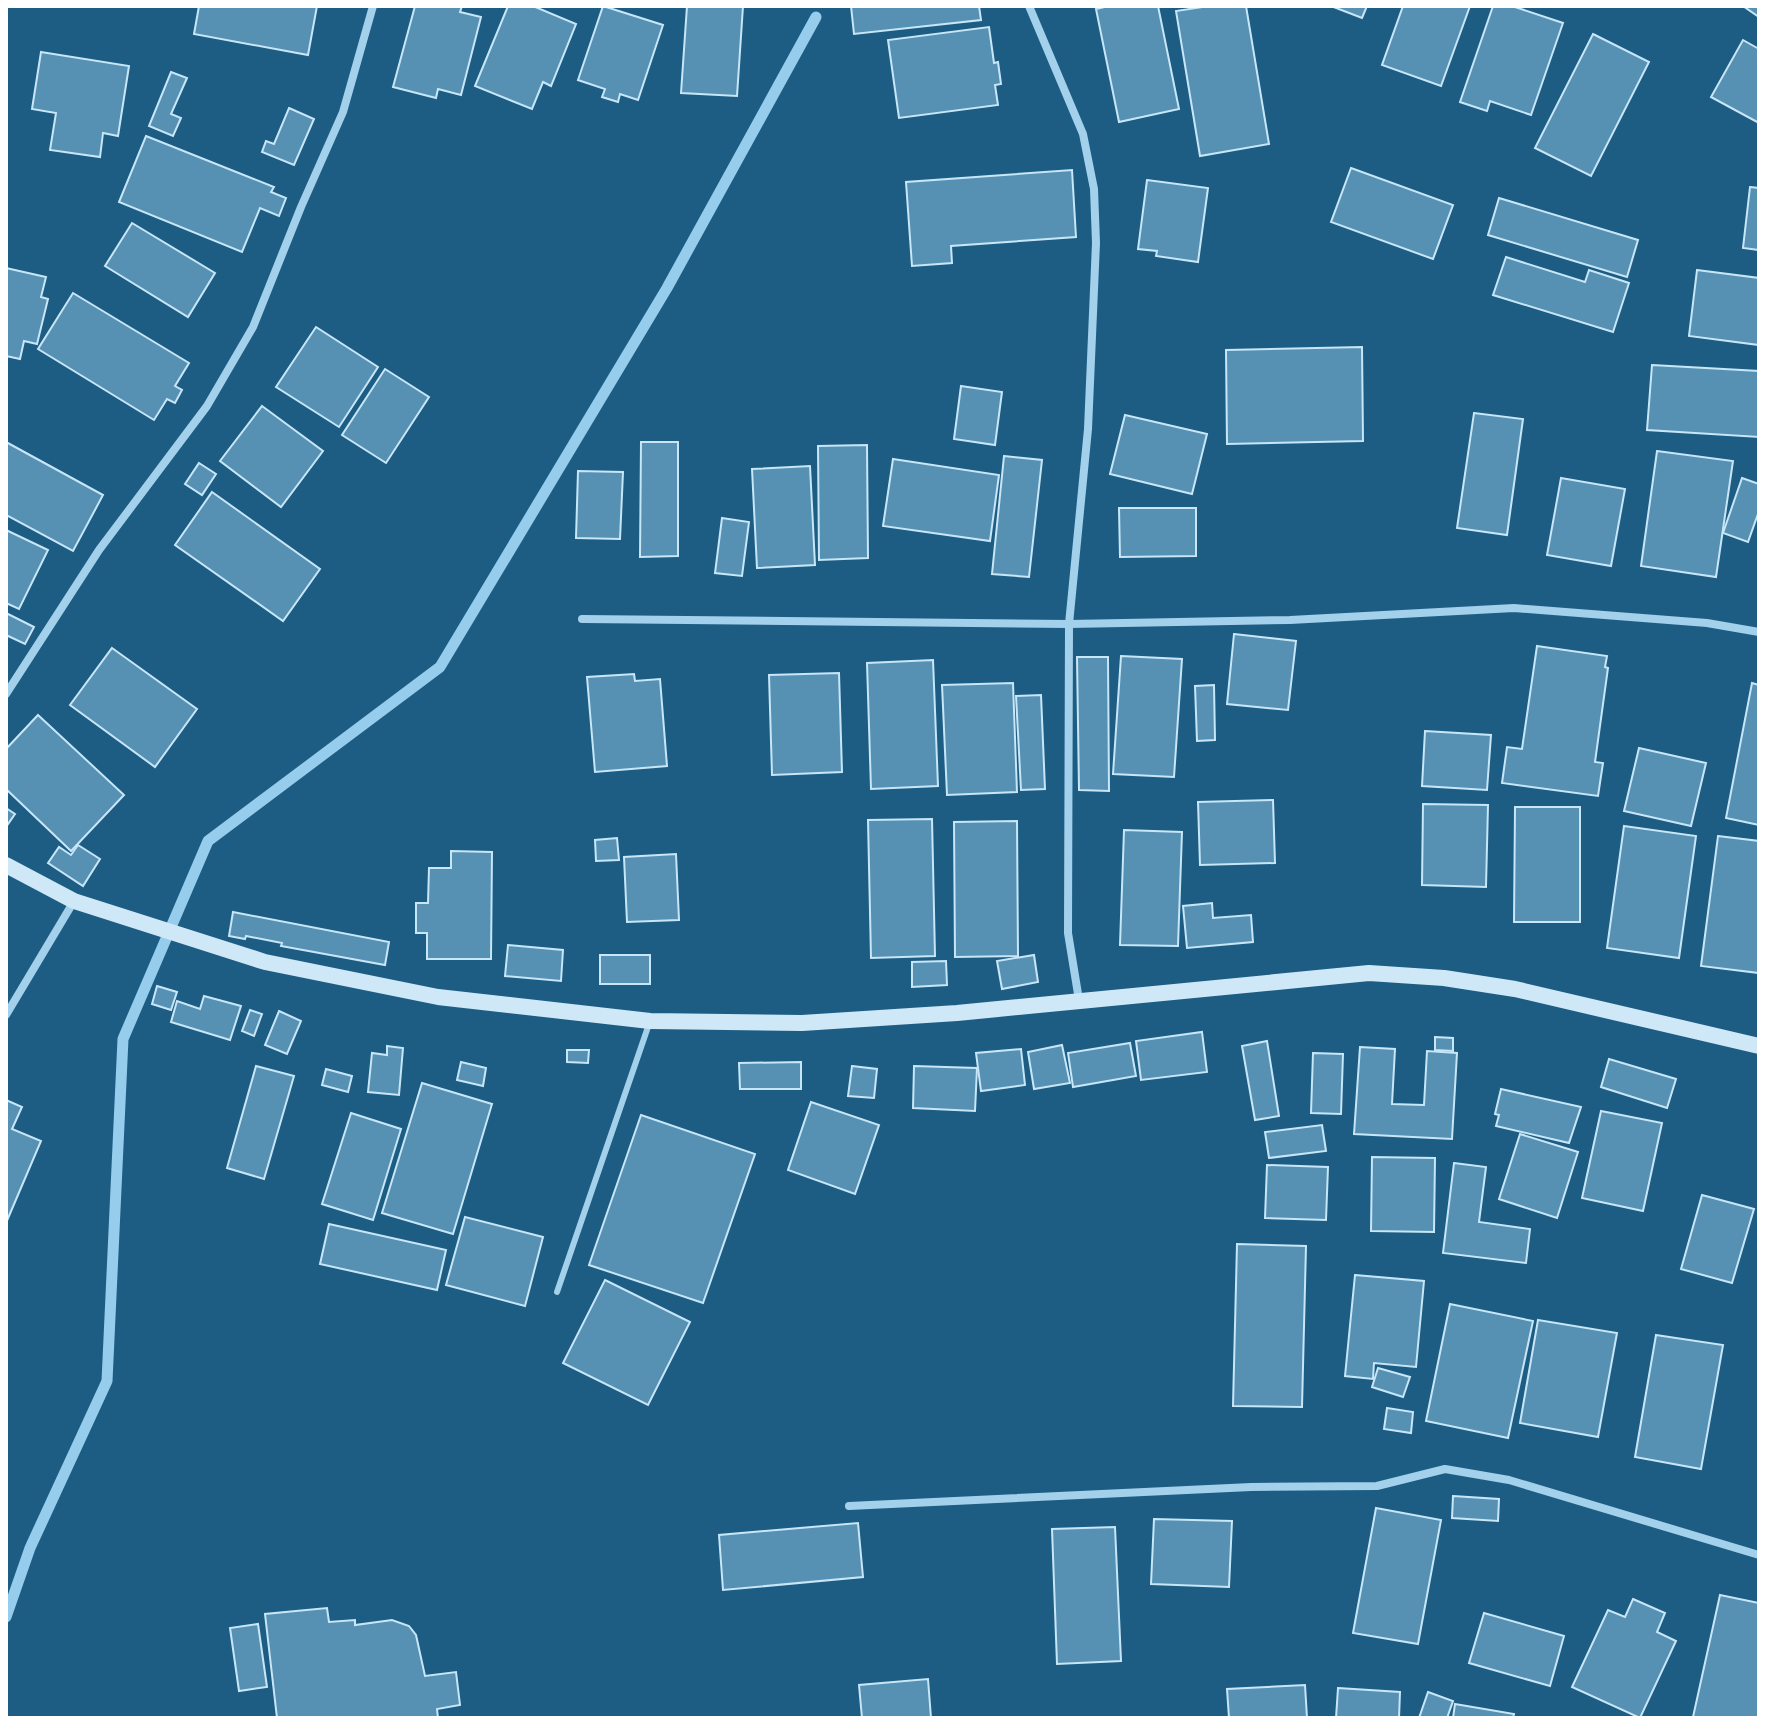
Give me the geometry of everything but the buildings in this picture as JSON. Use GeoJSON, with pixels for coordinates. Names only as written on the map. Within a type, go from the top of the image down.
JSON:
{"type":"FeatureCollection","features":[{"type":"Feature","properties":{"kind":"street"},"geometry":{"type":"LineString","coordinates":[[6,694],[99,550],[207,406],[253,327],[343,112],[373,6]]}},
{"type":"Feature","properties":{"kind":"street"},"geometry":{"type":"LineString","coordinates":[[1029,6],[1083,134],[1094,189],[1096,243],[1088,429],[1069,624],[1068,933],[1079,1000]]}},
{"type":"Feature","properties":{"kind":"street"},"geometry":{"type":"LineString","coordinates":[[582,619],[1069,624],[1290,620],[1514,608],[1707,623],[1759,632]]}},
{"type":"Feature","properties":{"kind":"street"},"geometry":{"type":"LineString","coordinates":[[6,865],[74,901],[280,965],[438,997],[650,1021],[802,1023],[957,1013],[1369,973],[1444,978],[1515,989],[1759,1046]]}},
{"type":"Feature","properties":{"kind":"street"},"geometry":{"type":"LineString","coordinates":[[6,1015],[74,901]]}},
{"type":"Feature","properties":{"kind":"street"},"geometry":{"type":"LineString","coordinates":[[849,1506],[1251,1487],[1377,1486],[1445,1469],[1509,1480],[1759,1555]]}},
{"type":"Feature","properties":{"kind":"lane"},"geometry":{"type":"LineString","coordinates":[[557,1292],[650,1021]]}},
{"type":"Feature","properties":{"kind":"waterway"},"geometry":{"type":"LineString","coordinates":[[6,1617],[30,1548],[107,1381],[123,1039],[208,841],[440,667],[667,288],[816,17]]}}]}
